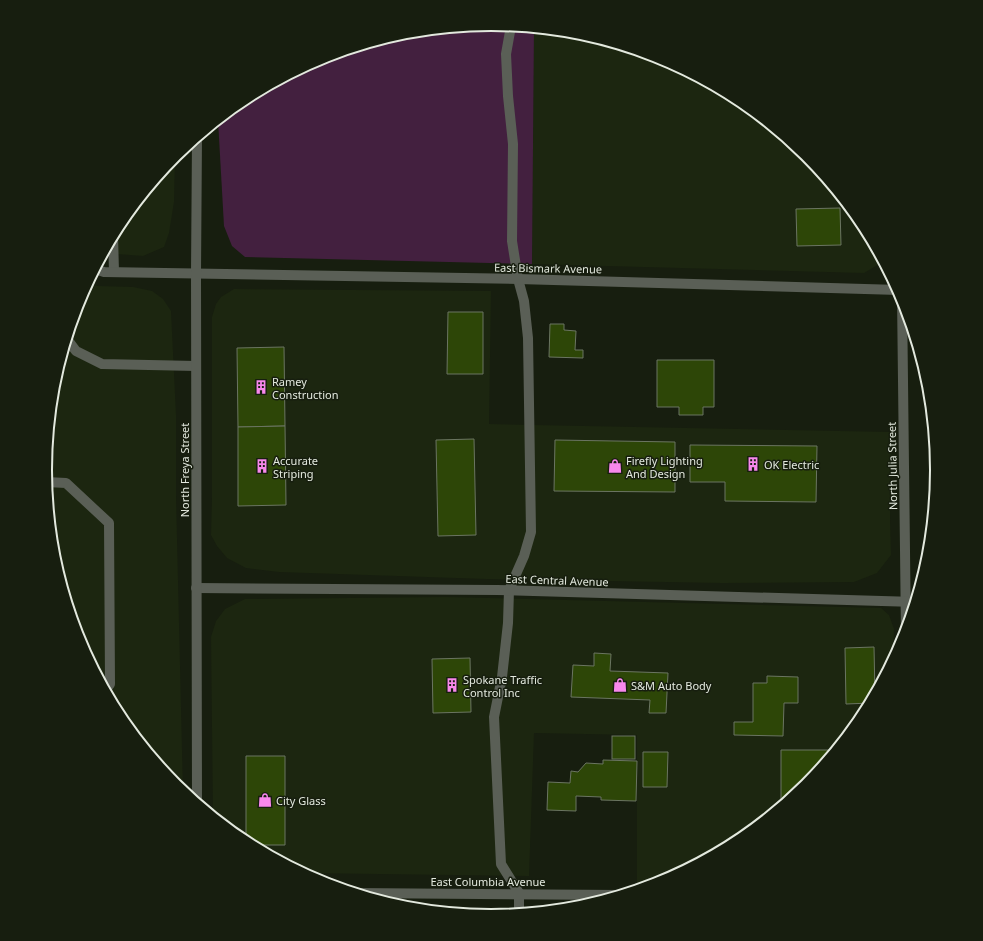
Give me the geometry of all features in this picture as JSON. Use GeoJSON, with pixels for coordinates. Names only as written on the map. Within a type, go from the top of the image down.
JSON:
{"type":"FeatureCollection","features":[{"type":"Feature","properties":{"kind":"street"},"geometry":{"type":"LineString","coordinates":[[510,32],[506,54],[508,96],[513,144],[512,241],[518,280],[524,301],[528,338],[531,532],[524,556],[509,590],[508,623],[502,677],[494,717],[501,864],[519,893],[519,909]]}},
{"type":"Feature","properties":{"kind":"street","name":"North Freya Street"},"geometry":{"type":"LineString","coordinates":[[197,145],[197,796]]}},
{"type":"Feature","properties":{"kind":"street"},"geometry":{"type":"LineString","coordinates":[[113,247],[114,272]]}},
{"type":"Feature","properties":{"kind":"street","name":"East Bismark Avenue"},"geometry":{"type":"LineString","coordinates":[[100,271],[104,272],[518,280],[892,290]]}},
{"type":"Feature","properties":{"kind":"street","name":"North Julia Street"},"geometry":{"type":"LineString","coordinates":[[903,314],[911,602]]}},
{"type":"Feature","properties":{"kind":"street"},"geometry":{"type":"LineString","coordinates":[[71,344],[76,351],[102,364],[196,366]]}},
{"type":"Feature","properties":{"kind":"street"},"geometry":{"type":"LineString","coordinates":[[52,482],[66,482],[109,523],[110,684],[109,686]]}},
{"type":"Feature","properties":{"kind":"street","name":"East Central Avenue"},"geometry":{"type":"LineString","coordinates":[[196,588],[509,590],[911,602]]}},
{"type":"Feature","properties":{"kind":"street","name":"East Columbia Avenue"},"geometry":{"type":"LineString","coordinates":[[371,893],[606,895]]}},
{"type":"Feature","properties":{"kind":"shaded area"},"geometry":{"type":"Polygon","coordinates":[[[492,31],[534,33],[532,264],[245,257],[232,246],[224,226],[218,127],[247,105],[297,76],[323,64],[350,54],[406,39],[463,32],[492,31]]]}},
{"type":"Feature","properties":{"kind":"shaded area"},"geometry":{"type":"Polygon","coordinates":[[[534,33],[577,39],[633,54],[686,76],[736,105],[781,140],[822,181],[857,226],[879,264],[864,273],[532,264],[534,33]]]}},
{"type":"Feature","properties":{"kind":"shaded area"},"geometry":{"type":"Polygon","coordinates":[[[175,167],[174,202],[169,233],[164,247],[143,256],[110,253],[126,226],[143,203],[175,167]]]}},
{"type":"Feature","properties":{"kind":"shaded area"},"geometry":{"type":"Polygon","coordinates":[[[93,285],[133,287],[152,291],[163,299],[171,311],[176,415],[176,496],[183,783],[161,760],[126,715],[97,665],[75,612],[60,556],[53,499],[52,470],[56,413],[60,385],[75,329],[93,285]]]}},
{"type":"Feature","properties":{"kind":"shaded area"},"geometry":{"type":"Polygon","coordinates":[[[234,289],[491,291],[489,424],[891,432],[891,555],[877,573],[854,582],[722,583],[486,579],[279,572],[246,568],[227,558],[217,546],[211,535],[212,317],[216,304],[221,297],[234,289]]]}},
{"type":"Feature","properties":{"kind":"shaded area"},"geometry":{"type":"Polygon","coordinates":[[[446,597],[881,608],[889,615],[894,629],[893,649],[886,665],[857,715],[822,760],[802,781],[781,801],[736,836],[686,865],[660,877],[637,884],[637,735],[534,733],[529,876],[315,873],[297,865],[247,836],[213,810],[211,637],[216,621],[225,609],[245,599],[446,597]]]}},
{"type":"Feature","properties":{"kind":"building"},"geometry":{"type":"Polygon","coordinates":[[[840,208],[841,245],[797,246],[796,209],[840,208]]]}},
{"type":"Feature","properties":{"kind":"building"},"geometry":{"type":"Polygon","coordinates":[[[448,312],[483,312],[483,374],[447,374],[448,312]]]}},
{"type":"Feature","properties":{"kind":"building"},"geometry":{"type":"Polygon","coordinates":[[[550,324],[564,324],[564,330],[576,331],[575,350],[583,350],[583,358],[549,357],[550,324]]]}},
{"type":"Feature","properties":{"kind":"building","name":"Ramey Construction"},"geometry":{"type":"Polygon","coordinates":[[[284,347],[285,426],[238,427],[237,348],[284,347]]]}},
{"type":"Feature","properties":{"kind":"building"},"geometry":{"type":"Polygon","coordinates":[[[657,360],[714,360],[714,407],[703,407],[703,415],[679,415],[679,407],[657,407],[657,360]]]}},
{"type":"Feature","properties":{"kind":"building","name":"Accurate Striping"},"geometry":{"type":"Polygon","coordinates":[[[285,426],[286,505],[238,506],[238,427],[285,426]]]}},
{"type":"Feature","properties":{"kind":"building"},"geometry":{"type":"Polygon","coordinates":[[[474,439],[476,535],[438,536],[436,440],[474,439]]]}},
{"type":"Feature","properties":{"kind":"building","name":"Firefly Lighting And Design"},"geometry":{"type":"Polygon","coordinates":[[[555,440],[675,442],[675,492],[554,491],[555,440]]]}},
{"type":"Feature","properties":{"kind":"building","name":"OK Electric"},"geometry":{"type":"Polygon","coordinates":[[[690,445],[817,446],[816,502],[725,501],[725,482],[690,482],[690,445]]]}},
{"type":"Feature","properties":{"kind":"building"},"geometry":{"type":"Polygon","coordinates":[[[874,647],[875,685],[864,703],[846,704],[845,648],[874,647]]]}},
{"type":"Feature","properties":{"kind":"building","name":"S&M Auto Body"},"geometry":{"type":"Polygon","coordinates":[[[594,653],[611,654],[610,671],[668,673],[666,713],[649,713],[650,700],[571,697],[573,665],[594,666],[594,653]]]}},
{"type":"Feature","properties":{"kind":"building","name":"Spokane Traffic Control Inc"},"geometry":{"type":"Polygon","coordinates":[[[470,658],[471,712],[433,713],[432,659],[470,658]]]}},
{"type":"Feature","properties":{"kind":"building"},"geometry":{"type":"Polygon","coordinates":[[[767,676],[798,677],[798,703],[784,703],[783,736],[734,735],[734,722],[753,722],[753,683],[767,683],[767,676]]]}},
{"type":"Feature","properties":{"kind":"building"},"geometry":{"type":"Polygon","coordinates":[[[612,736],[635,736],[635,759],[612,759],[612,736]]]}},
{"type":"Feature","properties":{"kind":"building"},"geometry":{"type":"Polygon","coordinates":[[[781,750],[830,750],[802,781],[781,801],[781,750]]]}},
{"type":"Feature","properties":{"kind":"building"},"geometry":{"type":"Polygon","coordinates":[[[643,752],[668,752],[667,787],[643,787],[643,752]]]}},
{"type":"Feature","properties":{"kind":"building","name":"City Glass"},"geometry":{"type":"Polygon","coordinates":[[[246,756],[285,756],[285,845],[262,845],[246,835],[246,756]]]}},
{"type":"Feature","properties":{"kind":"building"},"geometry":{"type":"Polygon","coordinates":[[[603,760],[637,761],[636,801],[601,800],[601,797],[576,796],[576,811],[547,810],[548,782],[570,783],[571,771],[578,772],[586,763],[603,764],[603,760]]]}},
{"type":"Feature","properties":{"kind":"place","name":"Ramey Construction"},"geometry":{"type":"Point","coordinates":[261,387]}},
{"type":"Feature","properties":{"kind":"place","name":"OK Electric"},"geometry":{"type":"Point","coordinates":[753,464]}},
{"type":"Feature","properties":{"kind":"place","name":"Accurate Striping"},"geometry":{"type":"Point","coordinates":[262,466]}},
{"type":"Feature","properties":{"kind":"place","name":"Firefly Lighting And Design"},"geometry":{"type":"Point","coordinates":[615,466]}},
{"type":"Feature","properties":{"kind":"place","name":"Spokane Traffic Control Inc"},"geometry":{"type":"Point","coordinates":[452,685]}},
{"type":"Feature","properties":{"kind":"place","name":"S&M Auto Body"},"geometry":{"type":"Point","coordinates":[620,685]}},
{"type":"Feature","properties":{"kind":"place","name":"City Glass"},"geometry":{"type":"Point","coordinates":[265,800]}}]}
